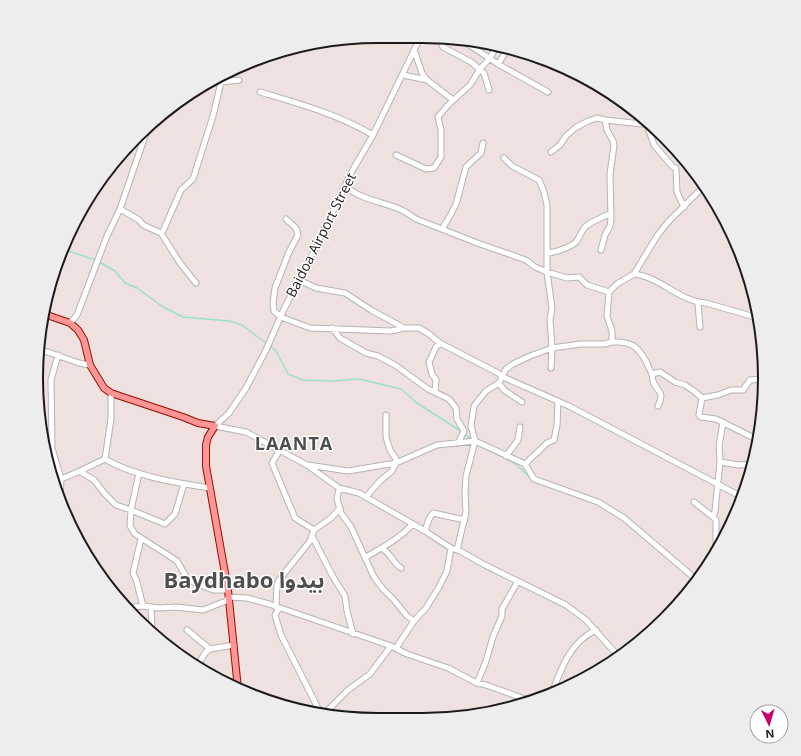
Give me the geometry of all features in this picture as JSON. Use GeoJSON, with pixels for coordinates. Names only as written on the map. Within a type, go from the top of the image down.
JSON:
{"type":"FeatureCollection","features":[{"type":"Feature","properties":{"kind":"main road"},"geometry":{"type":"LineString","coordinates":[[49,316],[70,322],[78,330],[84,340],[90,365],[104,388],[111,393],[198,423],[215,426],[208,437],[206,445],[206,466],[228,590],[237,681]]}},
{"type":"Feature","properties":{"kind":"street","name":"Baidoa Airport Street"},"geometry":{"type":"LineString","coordinates":[[215,426],[229,413],[246,388],[272,338],[337,201],[373,135],[418,43]]}},
{"type":"Feature","properties":{"kind":"street"},"geometry":{"type":"LineString","coordinates":[[440,44],[442,47],[471,62],[480,69],[484,73],[489,90]]}},
{"type":"Feature","properties":{"kind":"street"},"geometry":{"type":"LineString","coordinates":[[473,47],[498,64],[548,92]]}},
{"type":"Feature","properties":{"kind":"street"},"geometry":{"type":"LineString","coordinates":[[414,50],[422,73],[427,80],[453,100]]}},
{"type":"Feature","properties":{"kind":"street"},"geometry":{"type":"LineString","coordinates":[[396,155],[426,169],[434,168],[440,157],[441,130],[438,117],[453,100],[470,85],[495,51]]}},
{"type":"Feature","properties":{"kind":"street"},"geometry":{"type":"LineString","coordinates":[[498,64],[505,53]]}},
{"type":"Feature","properties":{"kind":"street"},"geometry":{"type":"LineString","coordinates":[[402,75],[427,80]]}},
{"type":"Feature","properties":{"kind":"street"},"geometry":{"type":"LineString","coordinates":[[222,82],[239,80]]}},
{"type":"Feature","properties":{"kind":"street"},"geometry":{"type":"LineString","coordinates":[[161,233],[181,190],[193,179],[214,116],[221,83]]}},
{"type":"Feature","properties":{"kind":"street"},"geometry":{"type":"LineString","coordinates":[[260,92],[318,109],[348,121],[373,135]]}},
{"type":"Feature","properties":{"kind":"street"},"geometry":{"type":"LineString","coordinates":[[551,152],[560,145],[566,136],[575,128],[597,118],[642,124]]}},
{"type":"Feature","properties":{"kind":"street"},"geometry":{"type":"LineString","coordinates":[[601,250],[605,234],[610,226],[610,174],[614,145],[607,130],[605,120]]}},
{"type":"Feature","properties":{"kind":"street"},"geometry":{"type":"LineString","coordinates":[[651,133],[654,144],[673,167],[676,168],[677,192],[684,207]]}},
{"type":"Feature","properties":{"kind":"street"},"geometry":{"type":"LineString","coordinates":[[70,322],[77,315],[107,236],[120,209],[143,139]]}},
{"type":"Feature","properties":{"kind":"street"},"geometry":{"type":"LineString","coordinates":[[442,229],[452,214],[456,204],[466,167],[481,153],[483,143]]}},
{"type":"Feature","properties":{"kind":"street"},"geometry":{"type":"LineString","coordinates":[[504,158],[512,166],[540,180],[547,205],[547,272],[552,308],[550,320],[552,348],[551,368]]}},
{"type":"Feature","properties":{"kind":"street"},"geometry":{"type":"LineString","coordinates":[[345,186],[352,192],[394,207],[442,229],[526,260],[547,272],[567,278],[579,277],[587,286],[609,292]]}},
{"type":"Feature","properties":{"kind":"street"},"geometry":{"type":"LineString","coordinates":[[612,342],[612,331],[607,316],[609,292],[617,284],[634,274],[657,236],[668,222],[700,190]]}},
{"type":"Feature","properties":{"kind":"street"},"geometry":{"type":"LineString","coordinates":[[337,201],[344,194],[352,192]]}},
{"type":"Feature","properties":{"kind":"street"},"geometry":{"type":"LineString","coordinates":[[120,209],[139,220],[143,225],[161,233],[180,263],[196,284]]}},
{"type":"Feature","properties":{"kind":"street"},"geometry":{"type":"LineString","coordinates":[[547,253],[558,252],[573,244],[587,226],[611,213]]}},
{"type":"Feature","properties":{"kind":"street"},"geometry":{"type":"LineString","coordinates":[[286,219],[296,228],[298,235],[289,252],[275,288],[272,303],[274,311],[281,317],[310,328],[391,331],[404,328],[419,328],[440,343],[503,377],[558,402],[737,493]]}},
{"type":"Feature","properties":{"kind":"street"},"geometry":{"type":"LineString","coordinates":[[634,274],[646,275],[658,283],[669,287],[680,295],[698,302],[752,316]]}},
{"type":"Feature","properties":{"kind":"street"},"geometry":{"type":"LineString","coordinates":[[299,280],[316,288],[346,293],[370,310],[404,328]]}},
{"type":"Feature","properties":{"kind":"street"},"geometry":{"type":"LineString","coordinates":[[698,302],[700,327]]}},
{"type":"Feature","properties":{"kind":"street"},"geometry":{"type":"LineString","coordinates":[[332,328],[340,338],[366,353],[378,356],[428,389],[435,391],[449,399],[456,408],[457,419],[464,431]]}},
{"type":"Feature","properties":{"kind":"street"},"geometry":{"type":"LineString","coordinates":[[327,709],[348,690],[370,674],[426,608],[439,587],[447,571],[465,520],[466,476],[475,441],[471,426],[474,406],[486,391],[499,383],[506,369],[530,356],[552,348],[624,341],[639,350],[644,357],[652,374],[652,380],[662,398],[658,406]]}},
{"type":"Feature","properties":{"kind":"street"},"geometry":{"type":"LineString","coordinates":[[435,391],[436,380],[432,374],[429,362],[440,343]]}},
{"type":"Feature","properties":{"kind":"street"},"geometry":{"type":"LineString","coordinates":[[44,351],[79,363],[90,365]]}},
{"type":"Feature","properties":{"kind":"street"},"geometry":{"type":"LineString","coordinates":[[58,355],[50,380],[52,448],[61,479],[61,485]]}},
{"type":"Feature","properties":{"kind":"street"},"geometry":{"type":"LineString","coordinates":[[652,374],[660,372],[675,382],[686,385],[702,398],[718,396],[731,390],[743,390],[750,380],[758,379]]}},
{"type":"Feature","properties":{"kind":"street"},"geometry":{"type":"LineString","coordinates":[[499,383],[504,390],[522,402]]}},
{"type":"Feature","properties":{"kind":"street"},"geometry":{"type":"LineString","coordinates":[[105,459],[111,419],[111,393]]}},
{"type":"Feature","properties":{"kind":"street"},"geometry":{"type":"LineString","coordinates":[[702,398],[699,415],[701,418],[716,419],[753,437]]}},
{"type":"Feature","properties":{"kind":"street"},"geometry":{"type":"LineString","coordinates":[[526,464],[547,443],[554,440],[557,425],[558,402]]}},
{"type":"Feature","properties":{"kind":"street"},"geometry":{"type":"LineString","coordinates":[[366,497],[380,481],[392,471],[396,463],[396,459],[390,450],[386,437],[386,415]]}},
{"type":"Feature","properties":{"kind":"street"},"geometry":{"type":"LineString","coordinates":[[713,517],[718,483],[723,422]]}},
{"type":"Feature","properties":{"kind":"street"},"geometry":{"type":"LineString","coordinates":[[215,426],[246,432],[307,465],[339,488],[359,493],[454,549],[566,605],[586,620],[615,653]]}},
{"type":"Feature","properties":{"kind":"street"},"geometry":{"type":"LineString","coordinates":[[458,443],[464,431],[471,426]]}},
{"type":"Feature","properties":{"kind":"street"},"geometry":{"type":"LineString","coordinates":[[506,456],[518,440],[520,427]]}},
{"type":"Feature","properties":{"kind":"street"},"geometry":{"type":"LineString","coordinates":[[307,465],[348,471],[396,463],[437,445],[475,441],[526,464],[534,479],[598,502],[624,518],[693,577]]}},
{"type":"Feature","properties":{"kind":"street"},"geometry":{"type":"LineString","coordinates":[[280,450],[272,463],[295,518],[314,530]]}},
{"type":"Feature","properties":{"kind":"street"},"geometry":{"type":"LineString","coordinates":[[61,479],[81,472],[105,459]]}},
{"type":"Feature","properties":{"kind":"street"},"geometry":{"type":"LineString","coordinates":[[105,459],[115,465],[139,473],[184,484],[210,488]]}},
{"type":"Feature","properties":{"kind":"street"},"geometry":{"type":"LineString","coordinates":[[720,462],[739,465],[747,464]]}},
{"type":"Feature","properties":{"kind":"street"},"geometry":{"type":"LineString","coordinates":[[81,472],[94,480],[116,505],[165,524],[175,514],[184,484]]}},
{"type":"Feature","properties":{"kind":"street"},"geometry":{"type":"LineString","coordinates":[[139,473],[131,510],[130,526],[135,534],[177,561],[188,580],[213,590],[228,590]]}},
{"type":"Feature","properties":{"kind":"street"},"geometry":{"type":"LineString","coordinates":[[339,488],[337,499],[341,513],[351,527],[374,577],[407,616],[414,621]]}},
{"type":"Feature","properties":{"kind":"street"},"geometry":{"type":"LineString","coordinates":[[694,502],[716,520],[716,540]]}},
{"type":"Feature","properties":{"kind":"street"},"geometry":{"type":"LineString","coordinates":[[319,708],[282,635],[275,615],[278,607],[278,584],[279,580],[310,542],[314,530],[331,518],[340,508]]}},
{"type":"Feature","properties":{"kind":"street"},"geometry":{"type":"LineString","coordinates":[[425,531],[429,519],[433,513],[465,520]]}},
{"type":"Feature","properties":{"kind":"street"},"geometry":{"type":"LineString","coordinates":[[366,557],[405,532],[413,524]]}},
{"type":"Feature","properties":{"kind":"street"},"geometry":{"type":"LineString","coordinates":[[312,536],[332,575],[345,596],[353,634]]}},
{"type":"Feature","properties":{"kind":"street"},"geometry":{"type":"LineString","coordinates":[[141,538],[133,573],[143,606]]}},
{"type":"Feature","properties":{"kind":"street"},"geometry":{"type":"LineString","coordinates":[[382,548],[390,553],[396,564],[401,568]]}},
{"type":"Feature","properties":{"kind":"street"},"geometry":{"type":"LineString","coordinates":[[477,683],[485,664],[492,637],[502,616],[502,609],[518,581]]}},
{"type":"Feature","properties":{"kind":"street"},"geometry":{"type":"LineString","coordinates":[[134,607],[176,607],[203,610],[226,601],[228,597],[247,598],[269,604],[394,647],[407,654],[448,668],[477,683],[522,698]]}},
{"type":"Feature","properties":{"kind":"street"},"geometry":{"type":"LineString","coordinates":[[151,607],[152,625]]}},
{"type":"Feature","properties":{"kind":"street"},"geometry":{"type":"LineString","coordinates":[[187,630],[210,649]]}},
{"type":"Feature","properties":{"kind":"street"},"geometry":{"type":"LineString","coordinates":[[555,685],[566,659],[572,649],[596,630]]}},
{"type":"Feature","properties":{"kind":"street"},"geometry":{"type":"LineString","coordinates":[[201,660],[205,653],[210,649],[234,645]]}},
{"type":"Feature","properties":{"kind":"waterway"},"geometry":{"type":"LineString","coordinates":[[69,251],[95,260]]}},
{"type":"Feature","properties":{"kind":"waterway"},"geometry":{"type":"LineString","coordinates":[[99,262],[115,271],[125,283],[137,288],[163,307],[183,317],[229,321],[242,325],[267,344]]}},
{"type":"Feature","properties":{"kind":"waterway"},"geometry":{"type":"LineString","coordinates":[[270,346],[276,351],[288,374],[303,380],[332,381],[359,379],[401,389],[417,403],[462,432]]}},
{"type":"Feature","properties":{"kind":"waterway"},"geometry":{"type":"LineString","coordinates":[[465,435],[472,439]]}},
{"type":"Feature","properties":{"kind":"waterway"},"geometry":{"type":"LineString","coordinates":[[501,456],[514,463],[530,477]]}},
{"type":"Feature","properties":{"kind":"district","name":"LAANTA"},"geometry":{"type":"Point","coordinates":[294,444]}},
{"type":"Feature","properties":{"kind":"district","name":"Baydhabo بيدوا"},"geometry":{"type":"Point","coordinates":[244,580]}}]}
